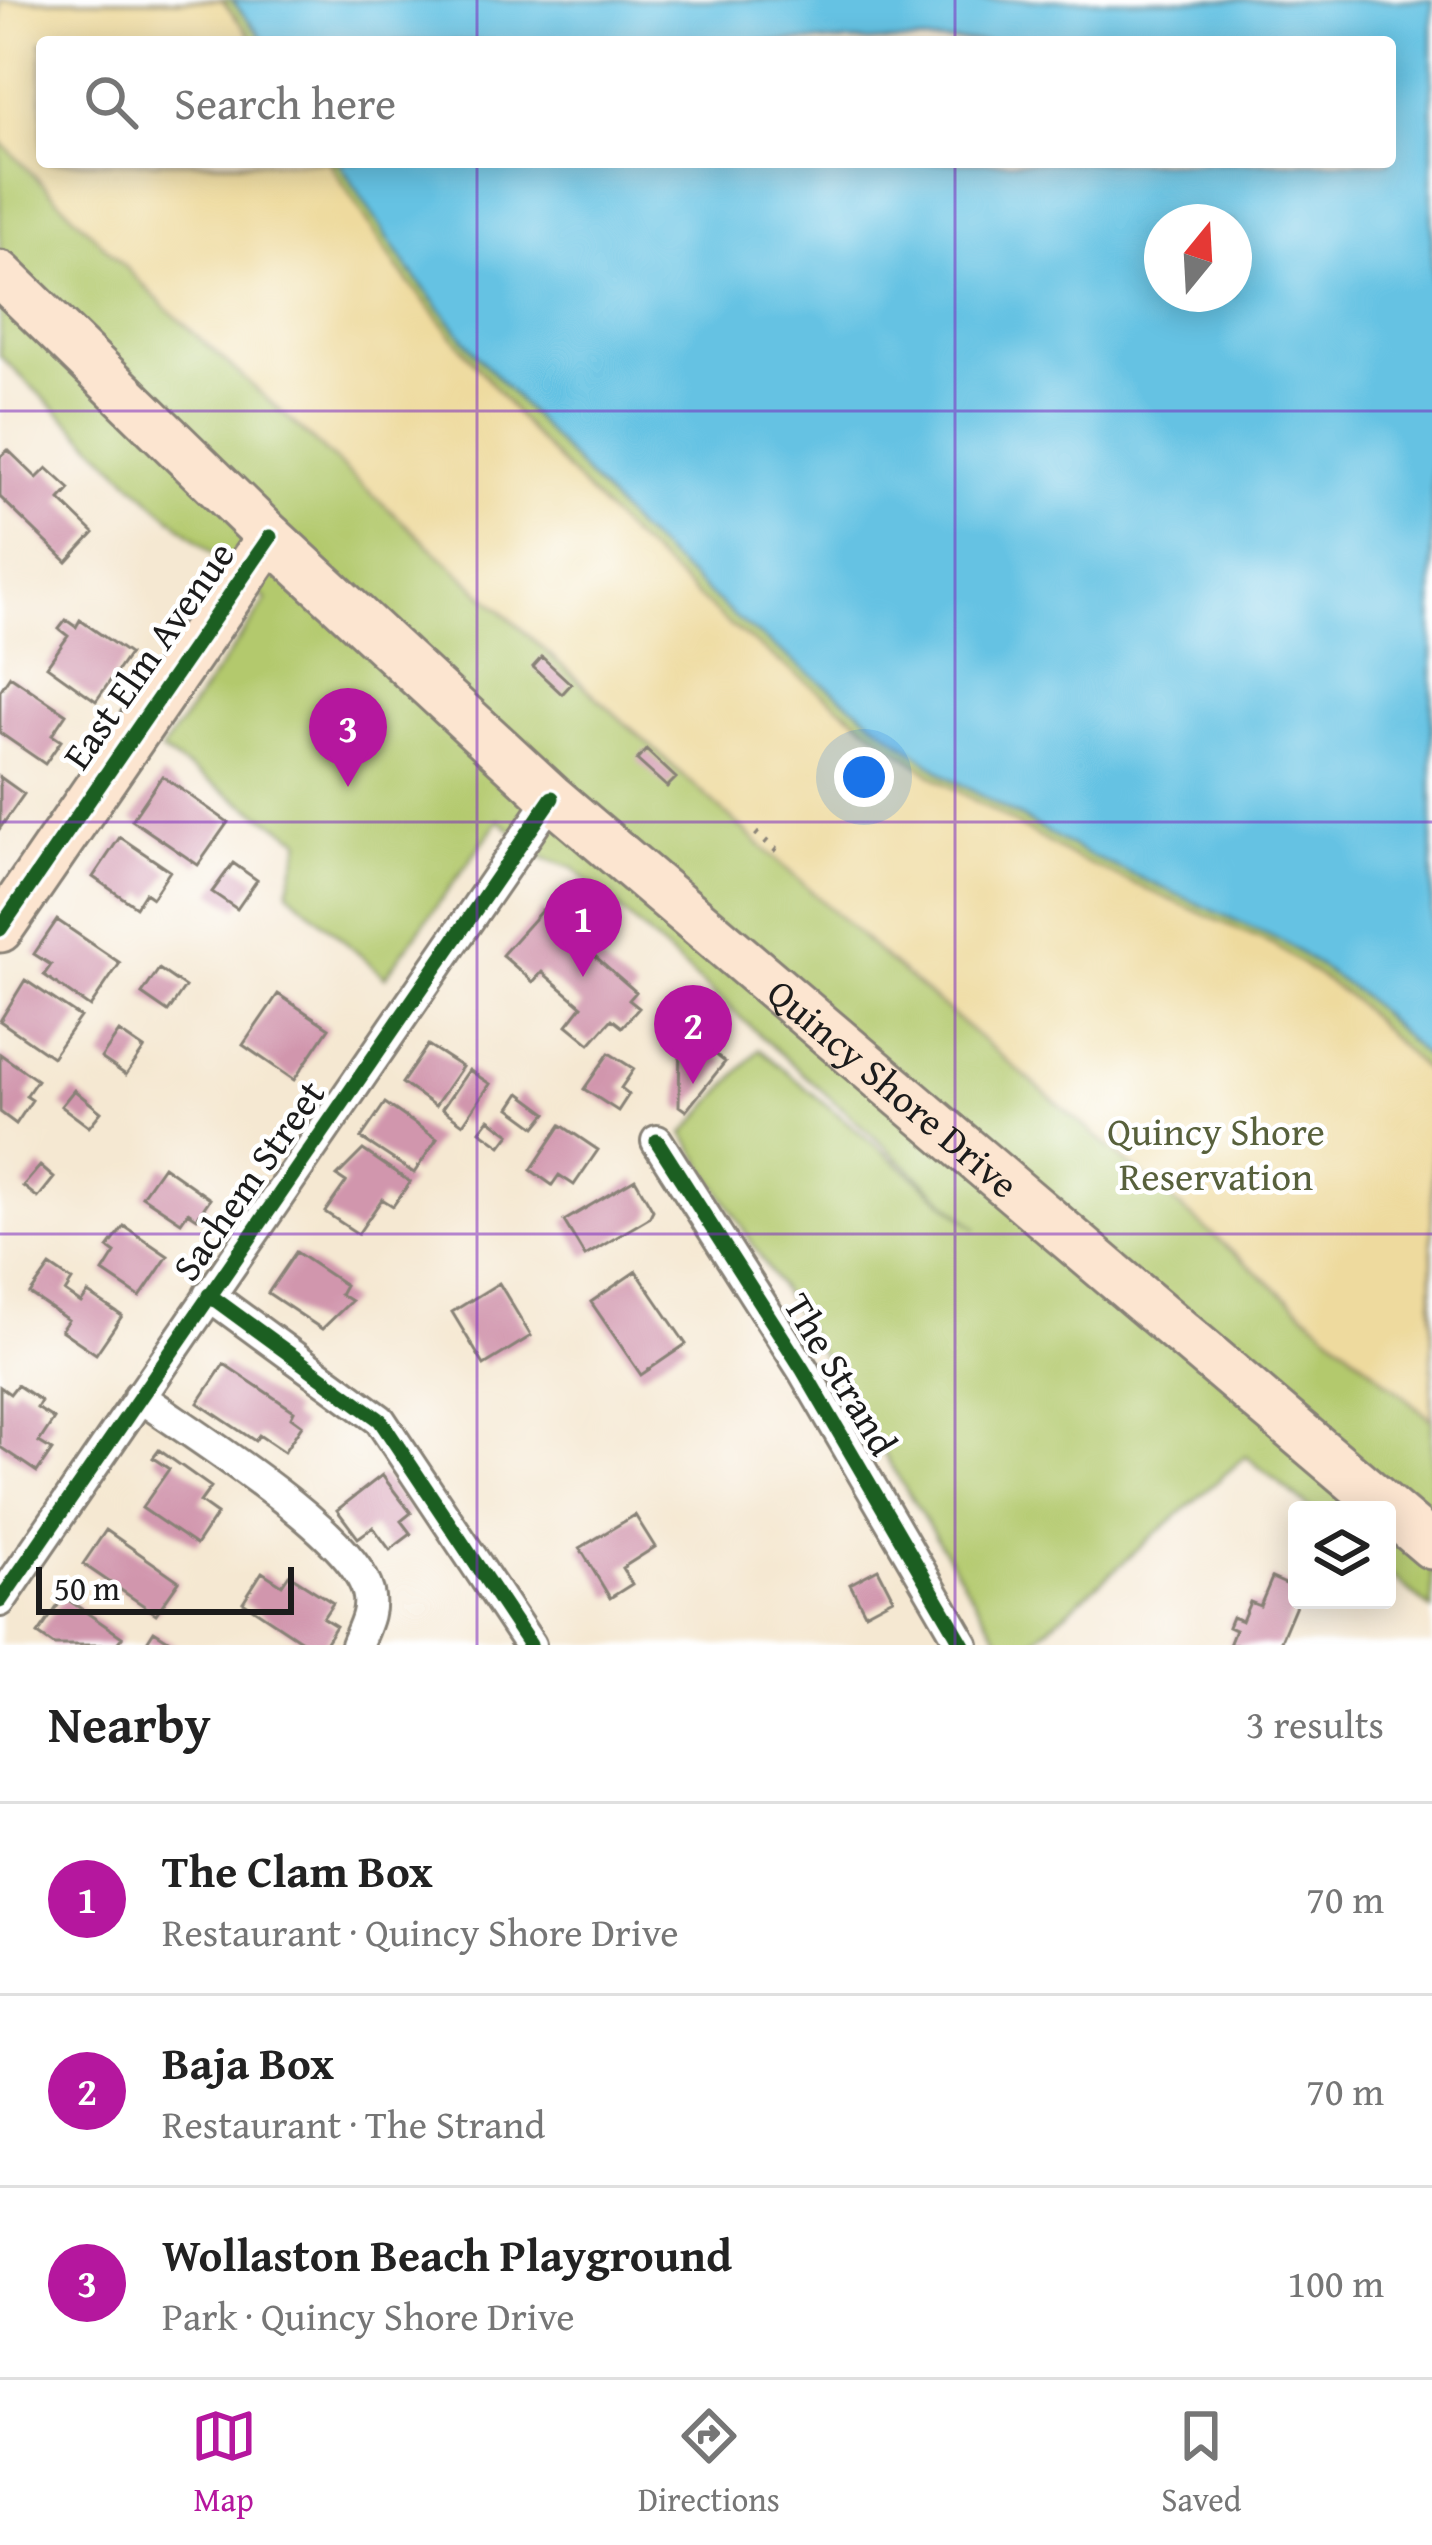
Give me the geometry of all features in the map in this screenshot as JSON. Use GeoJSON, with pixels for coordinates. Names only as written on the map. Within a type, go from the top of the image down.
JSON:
{"type":"FeatureCollection","features":[{"type":"Feature","properties":{"kind":"main road","name":"Quincy Shore Drive"},"geometry":{"type":"LineString","coordinates":[[0,274],[270,537],[552,798],[1432,1546]]}},
{"type":"Feature","properties":{"kind":"main road","name":"East Elm Avenue"},"geometry":{"type":"LineString","coordinates":[[0,929],[270,537]]}},
{"type":"Feature","properties":{"kind":"street","name":"Sachem Street"},"geometry":{"type":"LineString","coordinates":[[0,1601],[552,798]]}},
{"type":"Feature","properties":{"kind":"street","name":"The Strand"},"geometry":{"type":"LineString","coordinates":[[657,1141],[802,1370],[963,1645]]}},
{"type":"Feature","properties":{"kind":"street"},"geometry":{"type":"LineString","coordinates":[[208,1294],[380,1420],[530,1645]]}},
{"type":"Feature","properties":{"kind":"street"},"geometry":{"type":"LineString","coordinates":[[139,1396],[294,1507],[361,1576],[370,1608],[356,1645]]}},
{"type":"Feature","properties":{"kind":"path"},"geometry":{"type":"LineString","coordinates":[[756,833],[777,851]]}},
{"type":"Feature","properties":{"kind":"green space","name":"Quincy Shore Reservation"},"geometry":{"type":"Polygon","coordinates":[[[0,0],[232,0],[260,36],[36,36],[36,168],[343,168],[407,267],[477,355],[634,527],[945,776],[1084,853],[1284,942],[1361,995],[1432,1063],[1432,1610],[1396,1580],[1396,1501],[1301,1501],[1246,1456],[1028,1645],[1003,1645],[684,1134],[759,1049],[977,1229],[573,868],[544,858],[499,820],[385,977],[288,891],[301,840],[161,751],[267,600],[155,504],[0,356],[0,0]]]}},
{"type":"Feature","properties":{"kind":"sand"},"geometry":{"type":"Polygon","coordinates":[[[0,0],[222,0],[250,36],[36,36],[36,168],[333,168],[399,270],[530,431],[624,530],[726,622],[937,779],[1075,858],[1276,946],[1352,999],[1432,1077],[1432,1420],[884,957],[163,305],[0,141],[0,0]]]}},
{"type":"Feature","properties":{"kind":"water"},"geometry":{"type":"Polygon","coordinates":[[[232,0],[1432,0],[1432,1063],[1361,995],[1284,942],[1084,853],[945,775],[737,619],[634,527],[477,355],[407,267],[343,168],[1396,168],[1396,36],[260,36],[232,0]]]}},
{"type":"Feature","properties":{"kind":"building"},"geometry":{"type":"Polygon","coordinates":[[[8,450],[37,478],[47,468],[70,489],[60,500],[94,533],[67,562],[0,497],[0,457],[8,450]]]}},
{"type":"Feature","properties":{"kind":"building"},"geometry":{"type":"Polygon","coordinates":[[[66,620],[76,627],[80,620],[129,654],[96,701],[47,666],[68,636],[59,629],[66,620]]]}},
{"type":"Feature","properties":{"kind":"building"},"geometry":{"type":"Polygon","coordinates":[[[542,657],[571,684],[562,694],[533,667],[542,657]]]}},
{"type":"Feature","properties":{"kind":"building"},"geometry":{"type":"Polygon","coordinates":[[[10,676],[66,714],[52,735],[61,741],[45,764],[0,733],[0,691],[10,676]]]}},
{"type":"Feature","properties":{"kind":"building"},"geometry":{"type":"Polygon","coordinates":[[[646,750],[676,778],[667,787],[637,760],[646,750]]]}},
{"type":"Feature","properties":{"kind":"building"},"geometry":{"type":"Polygon","coordinates":[[[162,776],[228,822],[198,865],[132,820],[162,776]]]}},
{"type":"Feature","properties":{"kind":"building"},"geometry":{"type":"Polygon","coordinates":[[[0,777],[24,794],[0,828],[0,777]]]}},
{"type":"Feature","properties":{"kind":"building"},"geometry":{"type":"Polygon","coordinates":[[[120,837],[170,871],[152,898],[145,893],[136,907],[93,877],[120,837]]]}},
{"type":"Feature","properties":{"kind":"building"},"geometry":{"type":"Polygon","coordinates":[[[233,863],[257,880],[237,909],[212,892],[233,863]]]}},
{"type":"Feature","properties":{"kind":"building"},"geometry":{"type":"Polygon","coordinates":[[[542,910],[636,992],[629,1000],[639,1008],[622,1027],[612,1019],[590,1044],[567,1025],[582,1006],[542,972],[533,982],[502,955],[542,910]]]}},
{"type":"Feature","properties":{"kind":"building"},"geometry":{"type":"Polygon","coordinates":[[[57,920],[120,963],[90,1007],[44,975],[51,965],[34,954],[57,920]]]}},
{"type":"Feature","properties":{"kind":"building"},"geometry":{"type":"Polygon","coordinates":[[[159,969],[185,987],[168,1012],[142,994],[159,969]]]}},
{"type":"Feature","properties":{"kind":"building"},"geometry":{"type":"Polygon","coordinates":[[[25,980],[80,1017],[52,1057],[0,1021],[25,980]]]}},
{"type":"Feature","properties":{"kind":"building"},"geometry":{"type":"Polygon","coordinates":[[[278,994],[329,1028],[294,1080],[243,1045],[278,994]]]}},
{"type":"Feature","properties":{"kind":"building"},"geometry":{"type":"Polygon","coordinates":[[[686,1030],[725,1062],[686,1111],[679,1106],[680,1038],[686,1030]]]}},
{"type":"Feature","properties":{"kind":"building"},"geometry":{"type":"Polygon","coordinates":[[[119,1032],[144,1049],[126,1075],[101,1058],[119,1032]]]}},
{"type":"Feature","properties":{"kind":"building"},"geometry":{"type":"Polygon","coordinates":[[[428,1045],[462,1067],[435,1106],[402,1083],[428,1045]]]}},
{"type":"Feature","properties":{"kind":"building"},"geometry":{"type":"Polygon","coordinates":[[[609,1053],[634,1069],[621,1088],[629,1094],[618,1111],[584,1089],[609,1053]]]}},
{"type":"Feature","properties":{"kind":"building"},"geometry":{"type":"Polygon","coordinates":[[[0,1054],[37,1080],[26,1096],[32,1100],[16,1124],[0,1112],[0,1054]]]}},
{"type":"Feature","properties":{"kind":"building"},"geometry":{"type":"Polygon","coordinates":[[[469,1070],[490,1084],[463,1124],[442,1109],[469,1070]]]}},
{"type":"Feature","properties":{"kind":"building"},"geometry":{"type":"Polygon","coordinates":[[[74,1090],[101,1112],[89,1127],[61,1106],[74,1090]]]}},
{"type":"Feature","properties":{"kind":"building"},"geometry":{"type":"Polygon","coordinates":[[[520,1093],[547,1113],[536,1127],[510,1108],[520,1093]]]}},
{"type":"Feature","properties":{"kind":"building"},"geometry":{"type":"Polygon","coordinates":[[[385,1103],[437,1139],[414,1173],[361,1138],[385,1103]]]}},
{"type":"Feature","properties":{"kind":"building"},"geometry":{"type":"Polygon","coordinates":[[[489,1119],[510,1134],[501,1146],[480,1131],[489,1119]]]}},
{"type":"Feature","properties":{"kind":"building"},"geometry":{"type":"Polygon","coordinates":[[[561,1125],[598,1150],[574,1185],[559,1175],[552,1185],[531,1170],[561,1125]]]}},
{"type":"Feature","properties":{"kind":"building"},"geometry":{"type":"Polygon","coordinates":[[[363,1150],[410,1182],[393,1206],[382,1199],[358,1234],[325,1212],[346,1182],[337,1176],[363,1150]]]}},
{"type":"Feature","properties":{"kind":"building"},"geometry":{"type":"Polygon","coordinates":[[[40,1166],[54,1178],[38,1198],[23,1186],[40,1166]]]}},
{"type":"Feature","properties":{"kind":"building"},"geometry":{"type":"Polygon","coordinates":[[[163,1166],[210,1199],[197,1218],[188,1212],[181,1222],[142,1196],[163,1166]]]}},
{"type":"Feature","properties":{"kind":"building"},"geometry":{"type":"Polygon","coordinates":[[[635,1179],[653,1210],[649,1218],[585,1256],[564,1221],[635,1179]]]}},
{"type":"Feature","properties":{"kind":"building"},"geometry":{"type":"Polygon","coordinates":[[[124,1226],[168,1256],[140,1297],[103,1272],[115,1253],[108,1248],[124,1226]]]}},
{"type":"Feature","properties":{"kind":"building"},"geometry":{"type":"Polygon","coordinates":[[[296,1252],[345,1285],[340,1294],[351,1301],[322,1329],[268,1293],[296,1252]]]}},
{"type":"Feature","properties":{"kind":"building"},"geometry":{"type":"Polygon","coordinates":[[[50,1266],[72,1281],[65,1292],[81,1303],[88,1293],[122,1316],[96,1354],[61,1330],[68,1320],[30,1294],[50,1266]]]}},
{"type":"Feature","properties":{"kind":"building"},"geometry":{"type":"Polygon","coordinates":[[[636,1271],[686,1344],[641,1375],[591,1302],[636,1271]]]}},
{"type":"Feature","properties":{"kind":"building"},"geometry":{"type":"Polygon","coordinates":[[[499,1283],[531,1336],[484,1365],[452,1312],[499,1283]]]}},
{"type":"Feature","properties":{"kind":"building"},"geometry":{"type":"Polygon","coordinates":[[[224,1364],[294,1411],[291,1417],[302,1425],[284,1452],[259,1435],[255,1441],[198,1403],[224,1364]]]}},
{"type":"Feature","properties":{"kind":"building"},"geometry":{"type":"Polygon","coordinates":[[[17,1385],[41,1401],[37,1408],[54,1419],[39,1442],[52,1450],[37,1472],[0,1447],[0,1387],[10,1394],[17,1385]]]}},
{"type":"Feature","properties":{"kind":"building"},"geometry":{"type":"Polygon","coordinates":[[[159,1450],[211,1487],[200,1502],[217,1514],[196,1545],[142,1508],[169,1469],[153,1458],[159,1450]]]}},
{"type":"Feature","properties":{"kind":"building"},"geometry":{"type":"Polygon","coordinates":[[[382,1475],[411,1513],[401,1521],[411,1534],[390,1550],[373,1527],[358,1538],[337,1510],[382,1475]]]}},
{"type":"Feature","properties":{"kind":"building"},"geometry":{"type":"Polygon","coordinates":[[[635,1515],[655,1547],[622,1568],[632,1584],[610,1598],[580,1548],[635,1515]]]}},
{"type":"Feature","properties":{"kind":"building"},"geometry":{"type":"Polygon","coordinates":[[[106,1530],[179,1581],[156,1614],[83,1564],[106,1530]]]}},
{"type":"Feature","properties":{"kind":"building"},"geometry":{"type":"Polygon","coordinates":[[[878,1569],[893,1598],[865,1613],[850,1584],[878,1569]]]}},
{"type":"Feature","properties":{"kind":"building"},"geometry":{"type":"Polygon","coordinates":[[[262,1572],[282,1585],[289,1575],[333,1603],[323,1618],[336,1626],[324,1645],[308,1645],[243,1602],[262,1572]]]}},
{"type":"Feature","properties":{"kind":"building"},"geometry":{"type":"Polygon","coordinates":[[[1272,1578],[1288,1585],[1288,1609],[1294,1609],[1279,1645],[1229,1645],[1235,1630],[1228,1627],[1232,1617],[1242,1621],[1250,1602],[1260,1606],[1272,1578]]]}},
{"type":"Feature","properties":{"kind":"building"},"geometry":{"type":"Polygon","coordinates":[[[64,1597],[122,1637],[116,1645],[54,1645],[38,1634],[64,1597]]]}},
{"type":"Feature","properties":{"kind":"building"},"geometry":{"type":"Polygon","coordinates":[[[154,1631],[176,1645],[145,1645],[154,1631]]]}},
{"type":"Feature","properties":{"kind":"cycle path"},"geometry":{"type":"LineString","coordinates":[[0,929],[270,537]]}},
{"type":"Feature","properties":{"kind":"cycle path"},"geometry":{"type":"LineString","coordinates":[[0,1601],[552,798]]}},
{"type":"Feature","properties":{"kind":"cycle path"},"geometry":{"type":"LineString","coordinates":[[657,1141],[803,1370],[963,1645]]}},
{"type":"Feature","properties":{"kind":"cycle path"},"geometry":{"type":"LineString","coordinates":[[209,1295],[380,1420],[530,1645]]}},
{"type":"Feature","properties":{"kind":"place","name":"Wollaston Beach Playground"},"geometry":{"type":"Point","coordinates":[348,787]}},
{"type":"Feature","properties":{"kind":"place","name":"The Clam Box"},"geometry":{"type":"Point","coordinates":[583,977]}},
{"type":"Feature","properties":{"kind":"place","name":"Baja Box"},"geometry":{"type":"Point","coordinates":[693,1084]}}]}
